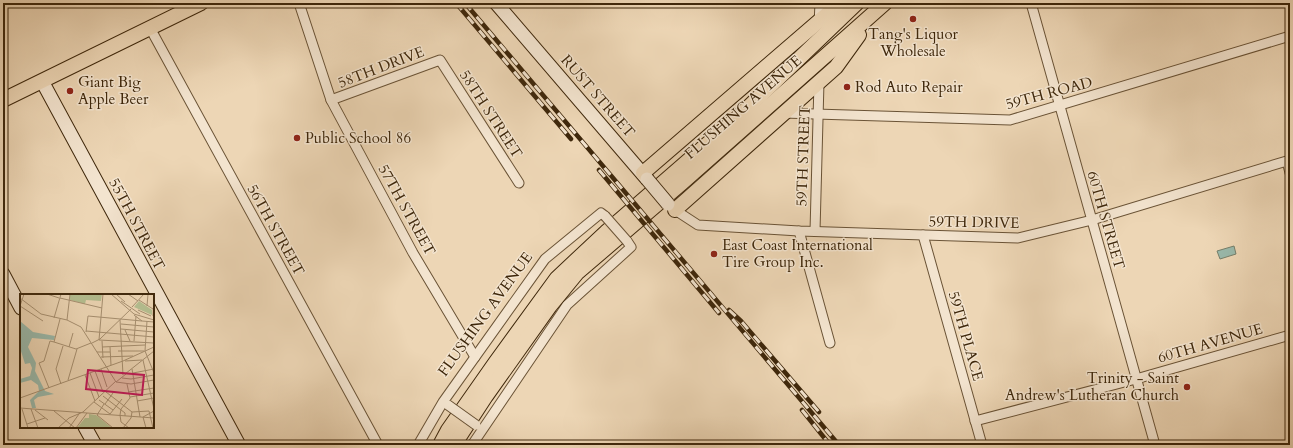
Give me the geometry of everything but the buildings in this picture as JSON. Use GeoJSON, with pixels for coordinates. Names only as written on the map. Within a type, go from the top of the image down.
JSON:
{"type":"FeatureCollection","features":[{"type":"Feature","properties":{"kind":"main road"},"geometry":{"type":"LineString","coordinates":[[3,100],[201,3]]}},
{"type":"Feature","properties":{"kind":"main road","name":"RUST STREET"},"geometry":{"type":"LineString","coordinates":[[496,3],[672,207]]}},
{"type":"Feature","properties":{"kind":"main road"},"geometry":{"type":"LineString","coordinates":[[645,176],[840,3]]}},
{"type":"Feature","properties":{"kind":"main road","name":"FLUSHING AVENUE"},"geometry":{"type":"LineString","coordinates":[[440,445],[448,430],[483,380],[557,278],[606,232],[736,119],[857,3]]}},
{"type":"Feature","properties":{"kind":"main road","name":"FLUSHING AVENUE"},"geometry":{"type":"LineString","coordinates":[[454,445],[486,396],[550,306],[577,273],[682,183],[885,3]]}},
{"type":"Feature","properties":{"kind":"main road"},"geometry":{"type":"LineString","coordinates":[[672,207],[836,68],[872,15]]}},
{"type":"Feature","properties":{"kind":"main road","name":"55TH STREET"},"geometry":{"type":"LineString","coordinates":[[42,81],[239,445]]}},
{"type":"Feature","properties":{"kind":"main road"},"geometry":{"type":"LineString","coordinates":[[3,274],[20,306]]}},
{"type":"Feature","properties":{"kind":"main road"},"geometry":{"type":"LineString","coordinates":[[86,428],[95,445]]}},
{"type":"Feature","properties":{"kind":"street","name":"57TH STREET"},"geometry":{"type":"LineString","coordinates":[[299,3],[331,100],[413,252],[475,357]]}},
{"type":"Feature","properties":{"kind":"street"},"geometry":{"type":"LineString","coordinates":[[818,40],[820,3]]}},
{"type":"Feature","properties":{"kind":"street","name":"60TH STREET"},"geometry":{"type":"LineString","coordinates":[[1031,3],[1155,445]]}},
{"type":"Feature","properties":{"kind":"street","name":"56TH STREET"},"geometry":{"type":"LineString","coordinates":[[150,28],[378,445]]}},
{"type":"Feature","properties":{"kind":"street","name":"59TH ROAD"},"geometry":{"type":"LineString","coordinates":[[783,113],[1010,120],[1290,36]]}},
{"type":"Feature","properties":{"kind":"street","name":"58TH DRIVE"},"geometry":{"type":"LineString","coordinates":[[331,100],[440,60]]}},
{"type":"Feature","properties":{"kind":"street","name":"58TH STREET"},"geometry":{"type":"LineString","coordinates":[[440,60],[519,183]]}},
{"type":"Feature","properties":{"kind":"street","name":"59TH STREET"},"geometry":{"type":"LineString","coordinates":[[815,231],[819,82]]}},
{"type":"Feature","properties":{"kind":"street"},"geometry":{"type":"LineString","coordinates":[[1288,161],[1290,172]]}},
{"type":"Feature","properties":{"kind":"street","name":"59TH DRIVE"},"geometry":{"type":"LineString","coordinates":[[672,207],[698,224],[799,231],[1018,238],[1092,220],[1288,161]]}},
{"type":"Feature","properties":{"kind":"street","name":"FLUSHING AVENUE"},"geometry":{"type":"LineString","coordinates":[[418,445],[446,404],[475,357],[545,259],[601,213],[631,246],[567,305],[479,427],[472,445]]}},
{"type":"Feature","properties":{"kind":"street"},"geometry":{"type":"LineString","coordinates":[[799,231],[830,343]]}},
{"type":"Feature","properties":{"kind":"street","name":"59TH PLACE"},"geometry":{"type":"LineString","coordinates":[[923,235],[982,445]]}},
{"type":"Feature","properties":{"kind":"street","name":"60TH AVENUE"},"geometry":{"type":"LineString","coordinates":[[975,420],[1136,378],[1290,335]]}},
{"type":"Feature","properties":{"kind":"street"},"geometry":{"type":"LineString","coordinates":[[446,404],[479,427]]}},
{"type":"Feature","properties":{"kind":"shaded area"},"geometry":{"type":"Polygon","coordinates":[[[1234,246],[1236,254],[1220,259],[1217,251],[1234,246]]]}},
{"type":"Feature","properties":{"kind":"railway"},"geometry":{"type":"LineString","coordinates":[[456,3],[571,139]]}},
{"type":"Feature","properties":{"kind":"railway"},"geometry":{"type":"LineString","coordinates":[[465,3],[839,445]]}},
{"type":"Feature","properties":{"kind":"railway"},"geometry":{"type":"LineString","coordinates":[[599,170],[719,313]]}},
{"type":"Feature","properties":{"kind":"railway"},"geometry":{"type":"LineString","coordinates":[[729,310],[741,321],[819,412]]}},
{"type":"Feature","properties":{"kind":"railway"},"geometry":{"type":"LineString","coordinates":[[802,410],[830,445]]}},
{"type":"Feature","properties":{"kind":"place","name":"Tang's Liquor Wholesale"},"geometry":{"type":"Point","coordinates":[913,19]}},
{"type":"Feature","properties":{"kind":"place","name":"Rod Auto Repair"},"geometry":{"type":"Point","coordinates":[847,87]}},
{"type":"Feature","properties":{"kind":"place","name":"Giant Big Apple Beer"},"geometry":{"type":"Point","coordinates":[70,91]}},
{"type":"Feature","properties":{"kind":"place","name":"Public School 86"},"geometry":{"type":"Point","coordinates":[297,138]}},
{"type":"Feature","properties":{"kind":"place","name":"East Coast International Tire Group Inc."},"geometry":{"type":"Point","coordinates":[714,254]}},
{"type":"Feature","properties":{"kind":"place","name":"Trinity - Saint Andrew's Lutheran Church"},"geometry":{"type":"Point","coordinates":[1187,387]}}]}
